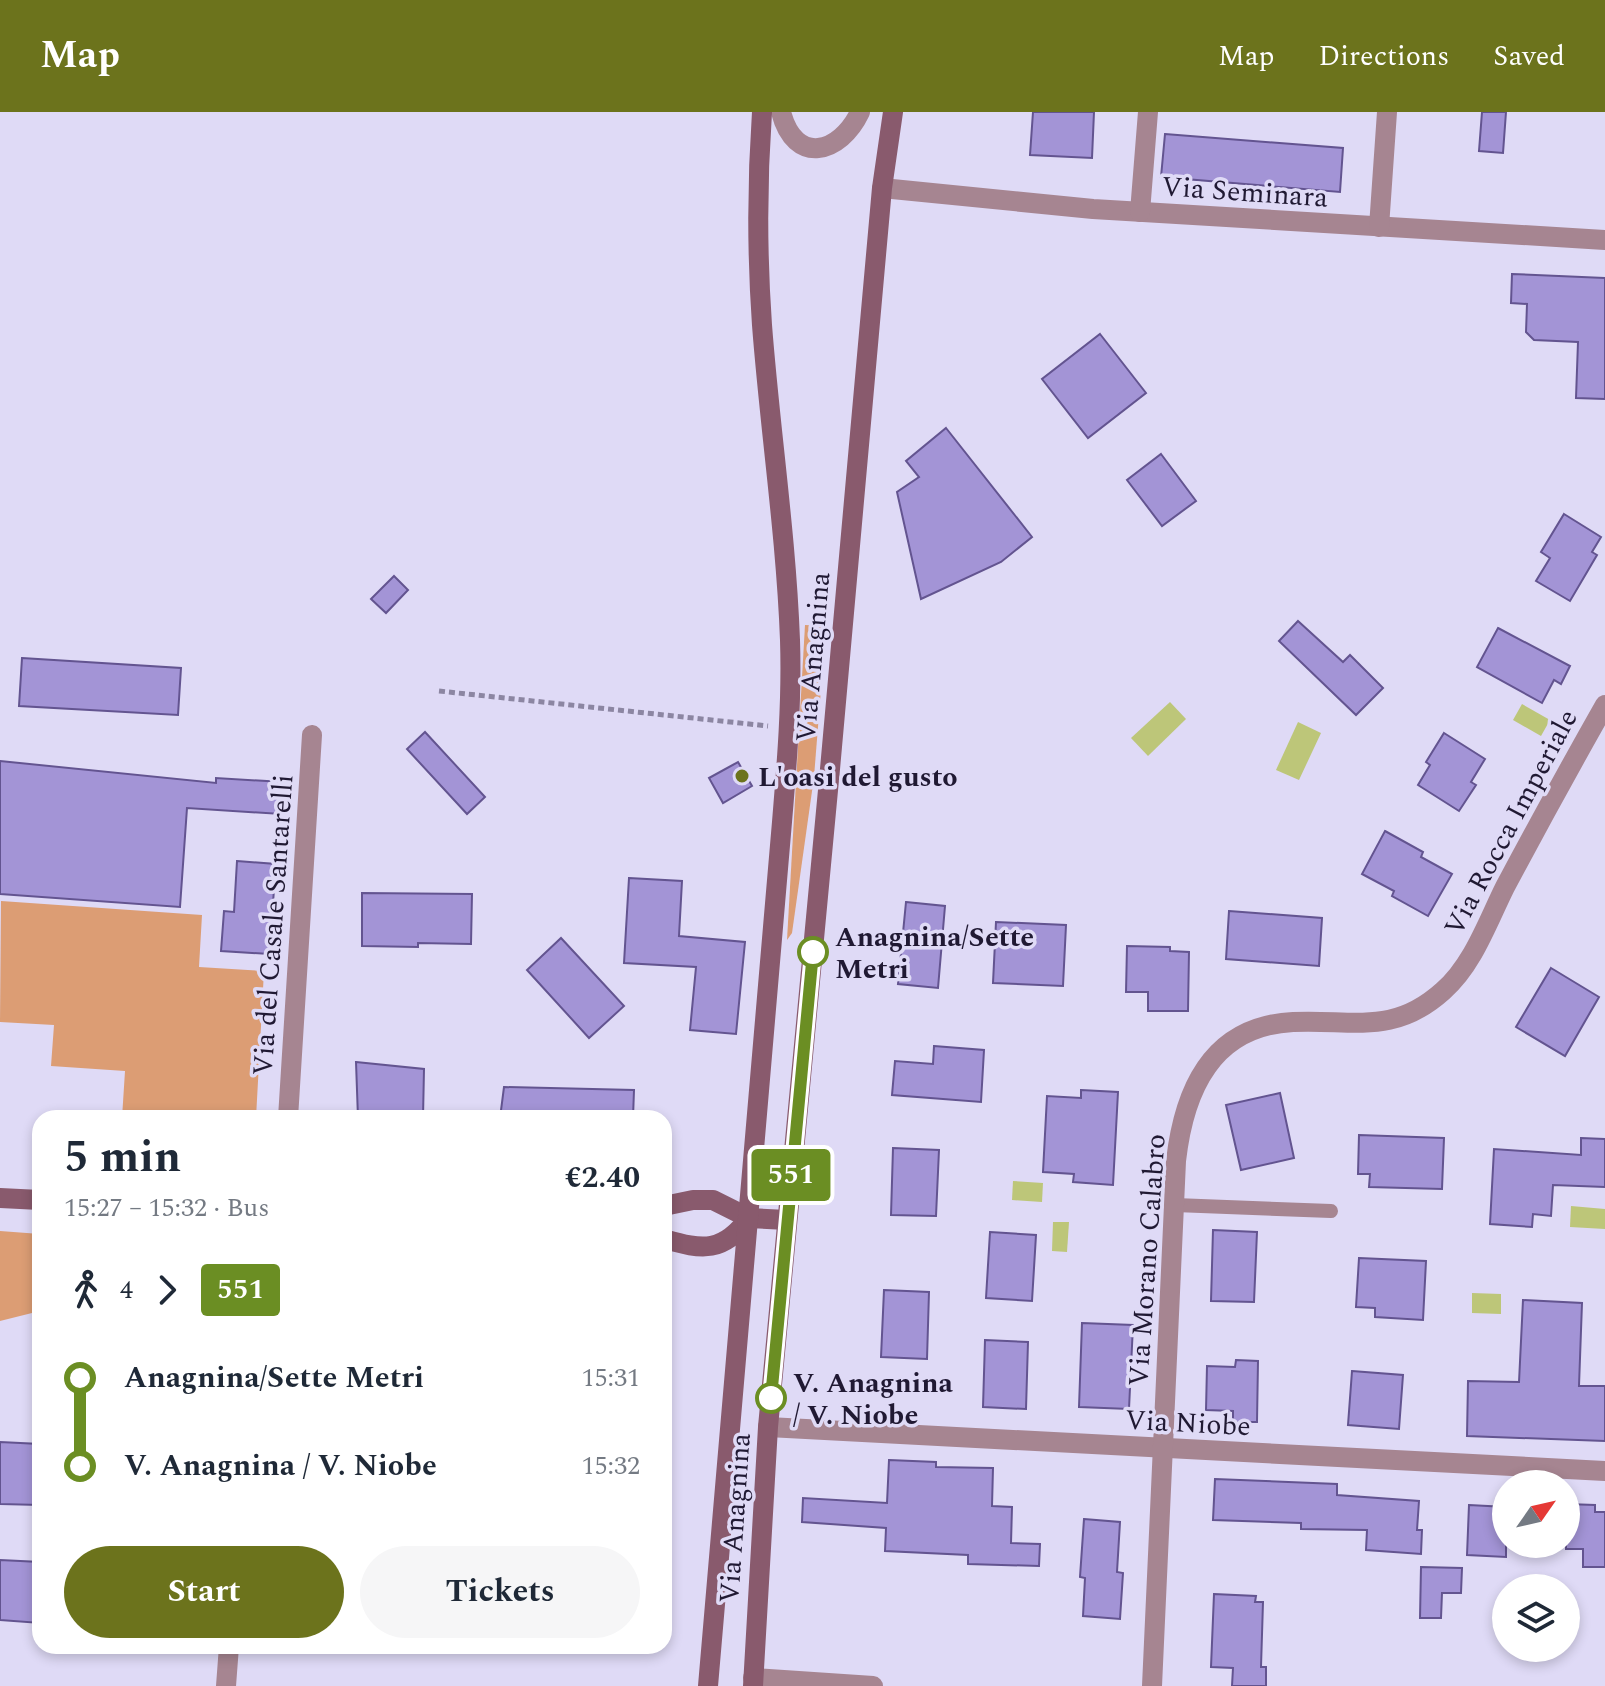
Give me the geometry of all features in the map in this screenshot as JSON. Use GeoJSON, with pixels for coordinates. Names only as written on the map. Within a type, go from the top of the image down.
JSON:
{"type":"FeatureCollection","features":[{"type":"Feature","properties":{"kind":"main road","name":"Via Anagnina"},"geometry":{"type":"LineString","coordinates":[[708,1686],[788,728],[790,643],[787,584],[760,287],[758,189],[762,112]]}},
{"type":"Feature","properties":{"kind":"main road","name":"Via Anagnina"},"geometry":{"type":"LineString","coordinates":[[753,1682],[768,1427],[882,188],[893,112]]}},
{"type":"Feature","properties":{"kind":"main road"},"geometry":{"type":"LineString","coordinates":[[0,1198],[32,1200]]}},
{"type":"Feature","properties":{"kind":"main road"},"geometry":{"type":"LineString","coordinates":[[672,1204],[713,1200],[749,1218],[787,1220]]}},
{"type":"Feature","properties":{"kind":"main road"},"geometry":{"type":"LineString","coordinates":[[672,1241],[699,1247],[718,1245],[734,1236],[749,1218]]}},
{"type":"Feature","properties":{"kind":"street"},"geometry":{"type":"LineString","coordinates":[[781,112],[795,141],[819,149],[830,146],[842,137],[860,112]]}},
{"type":"Feature","properties":{"kind":"street"},"geometry":{"type":"LineString","coordinates":[[1140,212],[1148,112]]}},
{"type":"Feature","properties":{"kind":"street"},"geometry":{"type":"LineString","coordinates":[[1379,227],[1387,112]]}},
{"type":"Feature","properties":{"kind":"street","name":"Via Seminara"},"geometry":{"type":"LineString","coordinates":[[882,188],[1140,212],[1605,240]]}},
{"type":"Feature","properties":{"kind":"street","name":"Via Rocca Imperiale"},"geometry":{"type":"LineString","coordinates":[[1368,1024],[1388,1021],[1424,1005],[1452,983],[1605,705]]}},
{"type":"Feature","properties":{"kind":"street","name":"Via del Casale Santarelli"},"geometry":{"type":"LineString","coordinates":[[289,1110],[312,735]]}},
{"type":"Feature","properties":{"kind":"street","name":"Via Morano Calabro"},"geometry":{"type":"LineString","coordinates":[[1152,1686],[1178,1150],[1187,1106],[1201,1076],[1215,1056],[1238,1037],[1270,1025],[1294,1022],[1368,1024]]}},
{"type":"Feature","properties":{"kind":"street","name":"Via Niobe"},"geometry":{"type":"LineString","coordinates":[[768,1427],[1605,1471]]}},
{"type":"Feature","properties":{"kind":"street"},"geometry":{"type":"LineString","coordinates":[[226,1686],[228,1654]]}},
{"type":"Feature","properties":{"kind":"street"},"geometry":{"type":"LineString","coordinates":[[753,1682],[873,1686]]}},
{"type":"Feature","properties":{"kind":"lane"},"geometry":{"type":"LineString","coordinates":[[1175,1205],[1331,1211]]}},
{"type":"Feature","properties":{"kind":"path"},"geometry":{"type":"LineString","coordinates":[[439,691],[788,728]]}},
{"type":"Feature","properties":{"kind":"shaded area"},"geometry":{"type":"Polygon","coordinates":[[[805,625],[826,626],[814,777],[792,933],[787,940],[805,625]]]}},
{"type":"Feature","properties":{"kind":"shaded area"},"geometry":{"type":"Polygon","coordinates":[[[1170,702],[1186,719],[1148,756],[1131,738],[1170,702]]]}},
{"type":"Feature","properties":{"kind":"shaded area"},"geometry":{"type":"Polygon","coordinates":[[[1522,704],[1550,720],[1541,736],[1513,720],[1522,704]]]}},
{"type":"Feature","properties":{"kind":"shaded area"},"geometry":{"type":"Polygon","coordinates":[[[1298,722],[1321,733],[1299,780],[1276,770],[1298,722]]]}},
{"type":"Feature","properties":{"kind":"shaded area"},"geometry":{"type":"Polygon","coordinates":[[[1,901],[202,915],[199,967],[264,971],[256,1110],[123,1110],[125,1071],[51,1066],[54,1025],[0,1022],[1,901]]]}},
{"type":"Feature","properties":{"kind":"shaded area"},"geometry":{"type":"Polygon","coordinates":[[[1013,1181],[1043,1183],[1042,1202],[1012,1200],[1013,1181]]]}},
{"type":"Feature","properties":{"kind":"shaded area"},"geometry":{"type":"Polygon","coordinates":[[[1571,1206],[1605,1209],[1605,1229],[1570,1227],[1571,1206]]]}},
{"type":"Feature","properties":{"kind":"shaded area"},"geometry":{"type":"Polygon","coordinates":[[[1053,1222],[1069,1222],[1067,1252],[1052,1251],[1053,1222]]]}},
{"type":"Feature","properties":{"kind":"shaded area"},"geometry":{"type":"Polygon","coordinates":[[[0,1231],[32,1233],[32,1313],[0,1321],[0,1231]]]}},
{"type":"Feature","properties":{"kind":"shaded area"},"geometry":{"type":"Polygon","coordinates":[[[1472,1293],[1501,1294],[1501,1314],[1472,1313],[1472,1293]]]}},
{"type":"Feature","properties":{"kind":"building"},"geometry":{"type":"Polygon","coordinates":[[[1033,112],[1094,112],[1092,158],[1030,155],[1033,112]]]}},
{"type":"Feature","properties":{"kind":"building"},"geometry":{"type":"Polygon","coordinates":[[[1482,112],[1506,112],[1503,153],[1479,151],[1482,112]]]}},
{"type":"Feature","properties":{"kind":"building"},"geometry":{"type":"Polygon","coordinates":[[[1165,134],[1343,148],[1340,192],[1161,177],[1165,134]]]}},
{"type":"Feature","properties":{"kind":"building"},"geometry":{"type":"Polygon","coordinates":[[[1512,274],[1605,278],[1605,399],[1576,398],[1578,342],[1534,340],[1526,332],[1527,304],[1511,303],[1512,274]]]}},
{"type":"Feature","properties":{"kind":"building"},"geometry":{"type":"Polygon","coordinates":[[[1100,334],[1146,393],[1088,438],[1042,379],[1100,334]]]}},
{"type":"Feature","properties":{"kind":"building"},"geometry":{"type":"Polygon","coordinates":[[[946,428],[1032,537],[1001,562],[921,599],[897,492],[919,477],[906,461],[946,428]]]}},
{"type":"Feature","properties":{"kind":"building"},"geometry":{"type":"Polygon","coordinates":[[[1161,454],[1196,501],[1162,526],[1127,480],[1161,454]]]}},
{"type":"Feature","properties":{"kind":"building"},"geometry":{"type":"Polygon","coordinates":[[[1564,514],[1601,537],[1592,552],[1597,555],[1570,601],[1536,581],[1550,558],[1541,552],[1564,514]]]}},
{"type":"Feature","properties":{"kind":"building"},"geometry":{"type":"Polygon","coordinates":[[[394,576],[408,590],[386,613],[371,599],[394,576]]]}},
{"type":"Feature","properties":{"kind":"building"},"geometry":{"type":"Polygon","coordinates":[[[1298,621],[1343,662],[1350,655],[1383,688],[1356,715],[1279,641],[1298,621]]]}},
{"type":"Feature","properties":{"kind":"building"},"geometry":{"type":"Polygon","coordinates":[[[1498,628],[1570,666],[1561,684],[1554,680],[1542,703],[1477,667],[1498,628]]]}},
{"type":"Feature","properties":{"kind":"building"},"geometry":{"type":"Polygon","coordinates":[[[22,658],[181,668],[178,715],[19,706],[22,658]]]}},
{"type":"Feature","properties":{"kind":"building"},"geometry":{"type":"Polygon","coordinates":[[[425,732],[485,797],[467,814],[407,749],[425,732]]]}},
{"type":"Feature","properties":{"kind":"building"},"geometry":{"type":"Polygon","coordinates":[[[1444,733],[1485,759],[1471,782],[1476,785],[1459,811],[1418,785],[1430,765],[1426,762],[1444,733]]]}},
{"type":"Feature","properties":{"kind":"building"},"geometry":{"type":"Polygon","coordinates":[[[0,761],[216,783],[216,778],[283,782],[281,814],[187,808],[180,907],[0,894],[0,761]]]}},
{"type":"Feature","properties":{"kind":"building"},"geometry":{"type":"Polygon","coordinates":[[[738,762],[752,786],[723,803],[709,778],[738,762]]]}},
{"type":"Feature","properties":{"kind":"building"},"geometry":{"type":"Polygon","coordinates":[[[1385,831],[1423,852],[1421,857],[1452,874],[1428,916],[1392,896],[1394,891],[1362,874],[1385,831]]]}},
{"type":"Feature","properties":{"kind":"building"},"geometry":{"type":"Polygon","coordinates":[[[237,861],[276,864],[269,954],[221,951],[224,911],[234,912],[237,861]]]}},
{"type":"Feature","properties":{"kind":"building"},"geometry":{"type":"Polygon","coordinates":[[[629,878],[682,881],[679,936],[745,942],[736,1034],[690,1030],[696,967],[624,963],[629,878]]]}},
{"type":"Feature","properties":{"kind":"building"},"geometry":{"type":"Polygon","coordinates":[[[362,893],[472,894],[471,944],[362,946],[362,893]]]}},
{"type":"Feature","properties":{"kind":"building"},"geometry":{"type":"Polygon","coordinates":[[[906,902],[945,906],[938,988],[898,984],[906,902]]]}},
{"type":"Feature","properties":{"kind":"building"},"geometry":{"type":"Polygon","coordinates":[[[1229,911],[1322,918],[1319,966],[1226,959],[1229,911]]]}},
{"type":"Feature","properties":{"kind":"building"},"geometry":{"type":"Polygon","coordinates":[[[996,922],[1066,925],[1063,986],[993,983],[996,922]]]}},
{"type":"Feature","properties":{"kind":"building"},"geometry":{"type":"Polygon","coordinates":[[[561,938],[624,1006],[589,1038],[527,970],[561,938]]]}},
{"type":"Feature","properties":{"kind":"building"},"geometry":{"type":"Polygon","coordinates":[[[1127,946],[1170,947],[1170,951],[1189,952],[1188,1011],[1148,1011],[1148,992],[1126,992],[1127,946]]]}},
{"type":"Feature","properties":{"kind":"building"},"geometry":{"type":"Polygon","coordinates":[[[1551,968],[1599,997],[1565,1056],[1516,1027],[1551,968]]]}},
{"type":"Feature","properties":{"kind":"building"},"geometry":{"type":"Polygon","coordinates":[[[934,1046],[984,1050],[981,1102],[892,1095],[895,1061],[933,1064],[934,1046]]]}},
{"type":"Feature","properties":{"kind":"building"},"geometry":{"type":"Polygon","coordinates":[[[356,1062],[424,1069],[423,1110],[358,1110],[356,1062]]]}},
{"type":"Feature","properties":{"kind":"building"},"geometry":{"type":"Polygon","coordinates":[[[504,1087],[634,1090],[633,1110],[501,1110],[504,1087]]]}},
{"type":"Feature","properties":{"kind":"building"},"geometry":{"type":"Polygon","coordinates":[[[1081,1090],[1118,1092],[1113,1185],[1073,1182],[1074,1174],[1043,1172],[1047,1096],[1081,1098],[1081,1090]]]}},
{"type":"Feature","properties":{"kind":"building"},"geometry":{"type":"Polygon","coordinates":[[[1280,1093],[1294,1158],[1241,1170],[1226,1105],[1280,1093]]]}},
{"type":"Feature","properties":{"kind":"building"},"geometry":{"type":"Polygon","coordinates":[[[1359,1135],[1444,1138],[1442,1189],[1369,1187],[1370,1174],[1358,1174],[1359,1135]]]}},
{"type":"Feature","properties":{"kind":"building"},"geometry":{"type":"Polygon","coordinates":[[[1581,1138],[1605,1139],[1605,1187],[1553,1185],[1551,1216],[1533,1214],[1532,1227],[1490,1224],[1494,1149],[1581,1155],[1581,1138]]]}},
{"type":"Feature","properties":{"kind":"building"},"geometry":{"type":"Polygon","coordinates":[[[893,1148],[939,1150],[936,1216],[891,1215],[893,1148]]]}},
{"type":"Feature","properties":{"kind":"building"},"geometry":{"type":"Polygon","coordinates":[[[1213,1230],[1257,1232],[1254,1302],[1211,1301],[1213,1230]]]}},
{"type":"Feature","properties":{"kind":"building"},"geometry":{"type":"Polygon","coordinates":[[[990,1232],[1036,1235],[1032,1301],[986,1298],[990,1232]]]}},
{"type":"Feature","properties":{"kind":"building"},"geometry":{"type":"Polygon","coordinates":[[[1359,1258],[1426,1261],[1423,1320],[1375,1317],[1375,1308],[1356,1307],[1359,1258]]]}},
{"type":"Feature","properties":{"kind":"building"},"geometry":{"type":"Polygon","coordinates":[[[884,1290],[929,1292],[927,1359],[881,1357],[884,1290]]]}},
{"type":"Feature","properties":{"kind":"building"},"geometry":{"type":"Polygon","coordinates":[[[1523,1300],[1582,1303],[1579,1386],[1605,1386],[1605,1441],[1467,1436],[1468,1381],[1519,1382],[1523,1300]]]}},
{"type":"Feature","properties":{"kind":"building"},"geometry":{"type":"Polygon","coordinates":[[[1082,1323],[1133,1325],[1129,1409],[1079,1407],[1082,1323]]]}},
{"type":"Feature","properties":{"kind":"building"},"geometry":{"type":"Polygon","coordinates":[[[985,1340],[1028,1342],[1026,1409],[983,1407],[985,1340]]]}},
{"type":"Feature","properties":{"kind":"building"},"geometry":{"type":"Polygon","coordinates":[[[1236,1360],[1258,1361],[1257,1422],[1233,1422],[1233,1411],[1206,1410],[1207,1366],[1235,1367],[1236,1360]]]}},
{"type":"Feature","properties":{"kind":"building"},"geometry":{"type":"Polygon","coordinates":[[[1352,1371],[1403,1375],[1399,1429],[1348,1425],[1352,1371]]]}},
{"type":"Feature","properties":{"kind":"building"},"geometry":{"type":"Polygon","coordinates":[[[0,1442],[32,1444],[32,1505],[0,1504],[0,1442]]]}},
{"type":"Feature","properties":{"kind":"building"},"geometry":{"type":"Polygon","coordinates":[[[889,1460],[936,1462],[936,1467],[993,1468],[992,1506],[1012,1507],[1011,1543],[1040,1544],[1039,1566],[968,1564],[968,1555],[885,1551],[886,1528],[802,1522],[803,1498],[887,1503],[889,1460]]]}},
{"type":"Feature","properties":{"kind":"building"},"geometry":{"type":"Polygon","coordinates":[[[1215,1479],[1337,1484],[1337,1495],[1419,1501],[1417,1530],[1422,1530],[1421,1554],[1366,1550],[1367,1530],[1301,1529],[1301,1523],[1213,1520],[1215,1479]]]}},
{"type":"Feature","properties":{"kind":"building"},"geometry":{"type":"Polygon","coordinates":[[[1580,1504],[1595,1505],[1595,1512],[1605,1512],[1605,1567],[1583,1567],[1583,1549],[1580,1549],[1580,1504]]]}},
{"type":"Feature","properties":{"kind":"building"},"geometry":{"type":"Polygon","coordinates":[[[1469,1505],[1492,1506],[1492,1556],[1467,1555],[1469,1505]]]}},
{"type":"Feature","properties":{"kind":"building"},"geometry":{"type":"Polygon","coordinates":[[[1084,1519],[1120,1522],[1117,1572],[1123,1573],[1120,1619],[1083,1616],[1085,1578],[1080,1577],[1084,1519]]]}},
{"type":"Feature","properties":{"kind":"building"},"geometry":{"type":"Polygon","coordinates":[[[0,1560],[32,1562],[32,1622],[0,1620],[0,1560]]]}},
{"type":"Feature","properties":{"kind":"building"},"geometry":{"type":"Polygon","coordinates":[[[1421,1567],[1462,1568],[1461,1593],[1442,1593],[1441,1618],[1420,1618],[1421,1567]]]}},
{"type":"Feature","properties":{"kind":"building"},"geometry":{"type":"Polygon","coordinates":[[[1214,1594],[1256,1596],[1255,1602],[1263,1602],[1261,1667],[1266,1667],[1266,1686],[1232,1686],[1233,1668],[1211,1667],[1214,1594]]]}},
{"type":"Feature","properties":{"kind":"bus line","name":"551"},"geometry":{"type":"LineString","coordinates":[[771,1398],[813,952]]}},
{"type":"Feature","properties":{"kind":"place","name":"L'oasi del gusto"},"geometry":{"type":"Point","coordinates":[742,776]}},
{"type":"Feature","properties":{"kind":"place","name":"Anagnina/Sette Metri"},"geometry":{"type":"Point","coordinates":[813,952]}},
{"type":"Feature","properties":{"kind":"place","name":"V. Anagnina / V. Niobe"},"geometry":{"type":"Point","coordinates":[771,1398]}}]}
